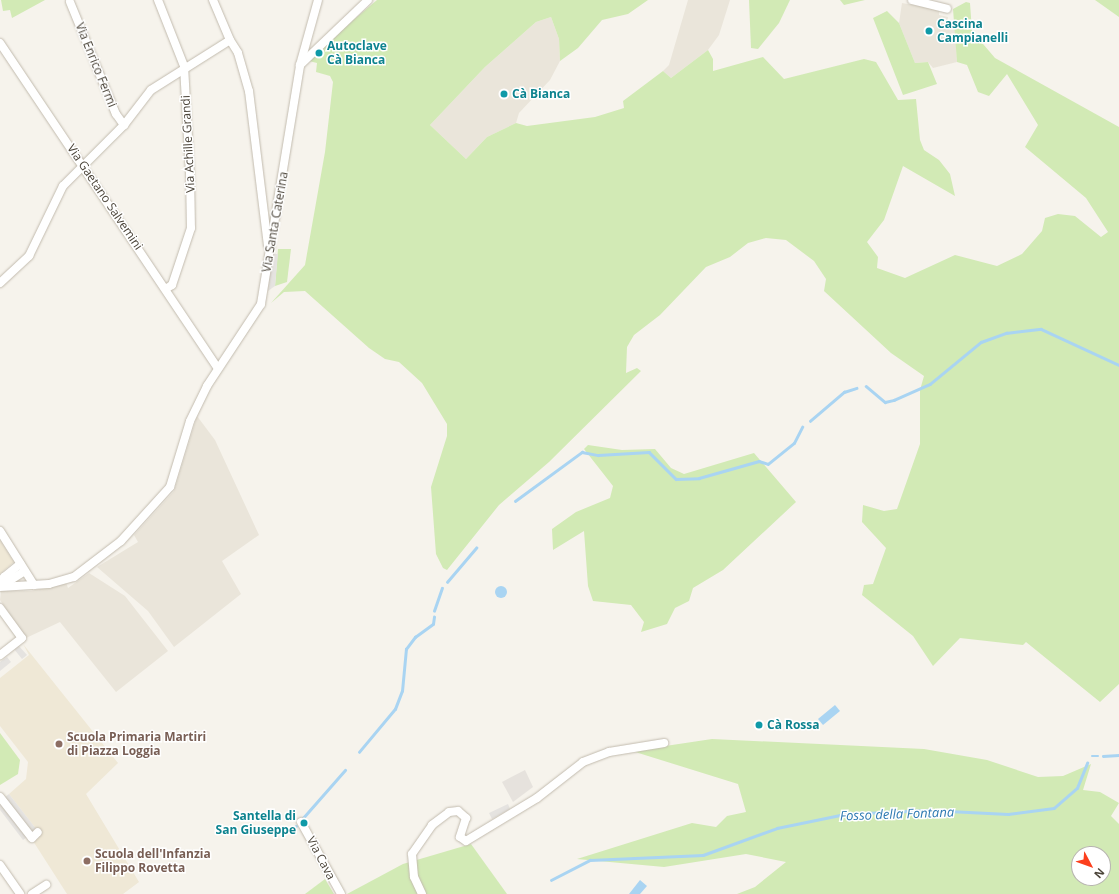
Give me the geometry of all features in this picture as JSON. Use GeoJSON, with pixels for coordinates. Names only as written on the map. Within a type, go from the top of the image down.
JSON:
{"type":"FeatureCollection","features":[{"type":"Feature","properties":{"kind":"street","name":"Via Achille Grandi"},"geometry":{"type":"LineString","coordinates":[[158,0],[184,66],[191,228],[172,285],[167,288]]}},
{"type":"Feature","properties":{"kind":"street"},"geometry":{"type":"LineString","coordinates":[[213,0],[230,40],[238,53],[249,91],[269,247]]}},
{"type":"Feature","properties":{"kind":"street","name":"Via Santa Caterina"},"geometry":{"type":"LineString","coordinates":[[0,586],[34,585],[61,582],[88,568],[121,541],[162,497],[179,466],[190,421],[218,367],[261,304],[269,247],[278,216],[300,65],[318,0]]}},
{"type":"Feature","properties":{"kind":"street"},"geometry":{"type":"LineString","coordinates":[[300,65],[368,0]]}},
{"type":"Feature","properties":{"kind":"street"},"geometry":{"type":"LineString","coordinates":[[912,0],[947,9]]}},
{"type":"Feature","properties":{"kind":"street","name":"Via Enrico Fermi"},"geometry":{"type":"LineString","coordinates":[[70,2],[116,114],[124,125]]}},
{"type":"Feature","properties":{"kind":"street","name":"Via Enrico Fermi"},"geometry":{"type":"LineString","coordinates":[[0,283],[28,256],[55,197],[124,125],[151,90],[184,66],[230,40]]}},
{"type":"Feature","properties":{"kind":"street","name":"Via Gaetano Salvemini"},"geometry":{"type":"LineString","coordinates":[[0,43],[82,168],[167,288],[218,367]]}},
{"type":"Feature","properties":{"kind":"street"},"geometry":{"type":"LineString","coordinates":[[208,353],[217,356],[229,352]]}},
{"type":"Feature","properties":{"kind":"street"},"geometry":{"type":"LineString","coordinates":[[0,531],[34,585]]}},
{"type":"Feature","properties":{"kind":"street"},"geometry":{"type":"LineString","coordinates":[[0,586],[4,577],[22,567]]}},
{"type":"Feature","properties":{"kind":"street"},"geometry":{"type":"LineString","coordinates":[[0,608],[22,638],[0,655]]}},
{"type":"Feature","properties":{"kind":"street"},"geometry":{"type":"LineString","coordinates":[[422,894],[414,878],[412,854],[432,825],[449,812],[458,811],[466,818],[460,837],[466,841],[490,823],[537,798],[583,762],[629,748],[664,743]]}},
{"type":"Feature","properties":{"kind":"street"},"geometry":{"type":"LineString","coordinates":[[0,797],[32,838],[38,832]]}},
{"type":"Feature","properties":{"kind":"street","name":"Via Cava"},"geometry":{"type":"LineString","coordinates":[[301,822],[341,894]]}},
{"type":"Feature","properties":{"kind":"street"},"geometry":{"type":"LineString","coordinates":[[0,865],[20,894]]}},
{"type":"Feature","properties":{"kind":"street"},"geometry":{"type":"LineString","coordinates":[[32,894],[46,885]]}},
{"type":"Feature","properties":{"kind":"shaded area"},"geometry":{"type":"Polygon","coordinates":[[[688,0],[730,0],[719,35],[708,50],[671,78],[663,71],[669,65],[688,0]]]}},
{"type":"Feature","properties":{"kind":"shaded area"},"geometry":{"type":"Polygon","coordinates":[[[902,3],[939,10],[939,15],[948,17],[947,26],[955,26],[957,62],[933,68],[928,62],[915,63],[899,23],[902,3]]]}},
{"type":"Feature","properties":{"kind":"shaded area"},"geometry":{"type":"Polygon","coordinates":[[[551,17],[559,39],[560,61],[550,80],[519,113],[516,123],[487,137],[466,159],[430,125],[485,67],[536,22],[551,17]]]}},
{"type":"Feature","properties":{"kind":"shaded area"},"geometry":{"type":"Polygon","coordinates":[[[271,254],[278,254],[275,286],[268,291],[271,254]]]}},
{"type":"Feature","properties":{"kind":"shaded area"},"geometry":{"type":"Polygon","coordinates":[[[197,416],[215,440],[259,535],[222,561],[241,594],[174,647],[148,611],[97,567],[138,542],[134,535],[174,491],[197,416]]]}},
{"type":"Feature","properties":{"kind":"shaded area"},"geometry":{"type":"Polygon","coordinates":[[[0,540],[14,562],[0,574],[0,540]]]}},
{"type":"Feature","properties":{"kind":"shaded area"},"geometry":{"type":"Polygon","coordinates":[[[89,573],[125,596],[168,651],[116,692],[60,622],[26,638],[0,600],[1,591],[31,591],[66,583],[68,588],[89,573]]]}},
{"type":"Feature","properties":{"kind":"shaded area","name":"Scuola Primaria Martiri di Piazza Loggia"},"geometry":{"type":"Polygon","coordinates":[[[23,644],[118,763],[86,794],[139,882],[123,894],[67,894],[33,841],[40,834],[9,794],[26,779],[28,762],[0,726],[0,678],[29,655],[23,644]]]}},
{"type":"Feature","properties":{"kind":"shaded area"},"geometry":{"type":"Polygon","coordinates":[[[18,645],[27,655],[22,659],[14,649],[18,645]]]}},
{"type":"Feature","properties":{"kind":"shaded area"},"geometry":{"type":"Polygon","coordinates":[[[7,657],[11,662],[0,671],[0,662],[7,657]]]}},
{"type":"Feature","properties":{"kind":"shaded area"},"geometry":{"type":"Polygon","coordinates":[[[525,770],[533,787],[513,802],[502,782],[525,770]]]}},
{"type":"Feature","properties":{"kind":"shaded area"},"geometry":{"type":"Polygon","coordinates":[[[9,794],[37,830],[23,840],[0,810],[0,801],[9,794]]]}},
{"type":"Feature","properties":{"kind":"shaded area"},"geometry":{"type":"Polygon","coordinates":[[[508,804],[510,809],[492,819],[489,813],[508,804]]]}},
{"type":"Feature","properties":{"kind":"green space"},"geometry":{"type":"Polygon","coordinates":[[[1,0],[45,0],[12,18],[10,10],[3,11],[1,0]]]}},
{"type":"Feature","properties":{"kind":"green space"},"geometry":{"type":"Polygon","coordinates":[[[377,0],[648,0],[628,14],[602,20],[578,48],[560,61],[559,39],[551,17],[536,22],[485,67],[430,125],[466,159],[487,137],[516,123],[527,126],[595,117],[624,108],[623,101],[663,71],[671,78],[708,50],[713,59],[713,71],[763,57],[784,79],[864,59],[876,62],[898,100],[916,99],[920,140],[924,150],[939,160],[950,174],[955,196],[903,166],[884,220],[867,242],[878,257],[877,268],[905,278],[955,255],[997,266],[1022,254],[1042,231],[1045,218],[1058,214],[1075,216],[1101,237],[1108,232],[1086,198],[1025,147],[1038,125],[1007,74],[989,96],[978,92],[967,65],[957,62],[953,9],[966,2],[970,3],[972,31],[995,58],[1119,127],[1119,684],[1100,702],[1026,642],[1023,645],[960,638],[933,666],[913,636],[862,595],[864,585],[873,584],[886,548],[862,522],[863,505],[884,511],[897,509],[920,444],[920,390],[924,376],[891,353],[824,291],[826,279],[814,261],[786,240],[766,238],[748,243],[730,257],[706,267],[660,315],[634,335],[627,347],[626,373],[637,368],[641,371],[549,462],[499,505],[447,570],[443,568],[436,554],[431,487],[447,436],[447,424],[422,383],[399,362],[385,359],[369,348],[305,291],[284,292],[271,303],[305,265],[325,152],[333,82],[330,76],[316,72],[317,63],[309,61],[315,54],[318,57],[323,53],[319,49],[377,0]]]}},
{"type":"Feature","properties":{"kind":"green space"},"geometry":{"type":"Polygon","coordinates":[[[749,0],[790,0],[779,23],[758,49],[751,48],[749,0]]]}},
{"type":"Feature","properties":{"kind":"green space"},"geometry":{"type":"Polygon","coordinates":[[[840,0],[865,0],[844,5],[840,0]]]}},
{"type":"Feature","properties":{"kind":"green space"},"geometry":{"type":"Polygon","coordinates":[[[1095,0],[1119,0],[1119,17],[1095,0]]]}},
{"type":"Feature","properties":{"kind":"green space"},"geometry":{"type":"Polygon","coordinates":[[[887,11],[899,23],[915,63],[928,62],[937,84],[903,95],[873,18],[887,11]]]}},
{"type":"Feature","properties":{"kind":"green space"},"geometry":{"type":"Polygon","coordinates":[[[278,249],[291,249],[287,282],[275,286],[278,249]]]}},
{"type":"Feature","properties":{"kind":"green space"},"geometry":{"type":"Polygon","coordinates":[[[588,445],[622,450],[655,449],[671,468],[684,474],[754,453],[796,502],[723,570],[693,588],[689,601],[675,608],[667,624],[641,632],[644,622],[631,605],[593,601],[588,586],[584,531],[553,550],[552,529],[576,512],[610,498],[613,486],[584,449],[588,445]]]}},
{"type":"Feature","properties":{"kind":"green space"},"geometry":{"type":"Polygon","coordinates":[[[0,733],[20,760],[18,774],[0,785],[0,733]]]}},
{"type":"Feature","properties":{"kind":"green space"},"geometry":{"type":"Polygon","coordinates":[[[712,739],[924,749],[987,760],[1038,777],[1063,776],[1091,764],[1083,790],[1100,792],[1119,803],[1111,816],[1119,824],[1119,894],[737,894],[755,887],[786,862],[746,854],[664,867],[577,859],[692,823],[716,827],[727,816],[746,812],[738,784],[632,751],[712,739]]]}},
{"type":"Feature","properties":{"kind":"green space"},"geometry":{"type":"Polygon","coordinates":[[[471,844],[507,894],[347,894],[403,864],[471,844]]]}},
{"type":"Feature","properties":{"kind":"green space"},"geometry":{"type":"Polygon","coordinates":[[[325,879],[334,894],[305,894],[325,879]]]}},
{"type":"Feature","properties":{"kind":"water"},"geometry":{"type":"Polygon","coordinates":[[[501,586],[505,588],[507,592],[505,596],[501,598],[497,596],[495,592],[497,588],[501,586]]]}},
{"type":"Feature","properties":{"kind":"water"},"geometry":{"type":"Polygon","coordinates":[[[835,705],[840,711],[823,725],[818,719],[835,705]]]}},
{"type":"Feature","properties":{"kind":"water"},"geometry":{"type":"Polygon","coordinates":[[[640,880],[647,886],[640,894],[629,894],[640,880]]]}},
{"type":"Feature","properties":{"kind":"waterway"},"geometry":{"type":"LineString","coordinates":[[866,386],[885,402],[894,400],[930,384],[981,342],[1006,333],[1041,329],[1119,365]]}},
{"type":"Feature","properties":{"kind":"waterway"},"geometry":{"type":"LineString","coordinates":[[810,421],[844,392],[856,388]]}},
{"type":"Feature","properties":{"kind":"waterway"},"geometry":{"type":"LineString","coordinates":[[515,501],[582,452],[598,455],[649,452],[676,479],[699,478],[759,461],[768,464],[794,443],[802,427]]}},
{"type":"Feature","properties":{"kind":"waterway"},"geometry":{"type":"LineString","coordinates":[[447,582],[476,548]]}},
{"type":"Feature","properties":{"kind":"waterway"},"geometry":{"type":"LineString","coordinates":[[434,611],[442,588]]}},
{"type":"Feature","properties":{"kind":"waterway"},"geometry":{"type":"LineString","coordinates":[[359,752],[395,709],[402,691],[406,649],[415,637],[433,624],[434,617]]}},
{"type":"Feature","properties":{"kind":"waterway"},"geometry":{"type":"LineString","coordinates":[[1103,756],[1119,755]]}},
{"type":"Feature","properties":{"kind":"waterway","name":"Fosso della Fontana"},"geometry":{"type":"LineString","coordinates":[[1092,756],[1098,756]]}},
{"type":"Feature","properties":{"kind":"waterway","name":"Fosso della Fontana"},"geometry":{"type":"LineString","coordinates":[[551,880],[590,860],[703,855],[777,828],[845,814],[928,810],[1008,814],[1054,808],[1077,788],[1087,763]]}},
{"type":"Feature","properties":{"kind":"waterway"},"geometry":{"type":"LineString","coordinates":[[302,819],[345,770]]}},
{"type":"Feature","properties":{"kind":"waterway"},"geometry":{"type":"LineString","coordinates":[[293,829],[296,826]]}},
{"type":"Feature","properties":{"kind":"place","name":"Cascina Campianelli"},"geometry":{"type":"Point","coordinates":[929,31]}},
{"type":"Feature","properties":{"kind":"place","name":"Autoclave Cà Bianca"},"geometry":{"type":"Point","coordinates":[319,53]}},
{"type":"Feature","properties":{"kind":"place","name":"Cà Bianca"},"geometry":{"type":"Point","coordinates":[504,94]}},
{"type":"Feature","properties":{"kind":"place","name":"Cà Rossa"},"geometry":{"type":"Point","coordinates":[759,725]}},
{"type":"Feature","properties":{"kind":"place","name":"Scuola Primaria Martiri di Piazza Loggia"},"geometry":{"type":"Point","coordinates":[59,744]}},
{"type":"Feature","properties":{"kind":"place","name":"Santella di San Giuseppe"},"geometry":{"type":"Point","coordinates":[304,823]}},
{"type":"Feature","properties":{"kind":"place","name":"Scuola dell'Infanzia Filippo Rovetta"},"geometry":{"type":"Point","coordinates":[87,861]}}]}
